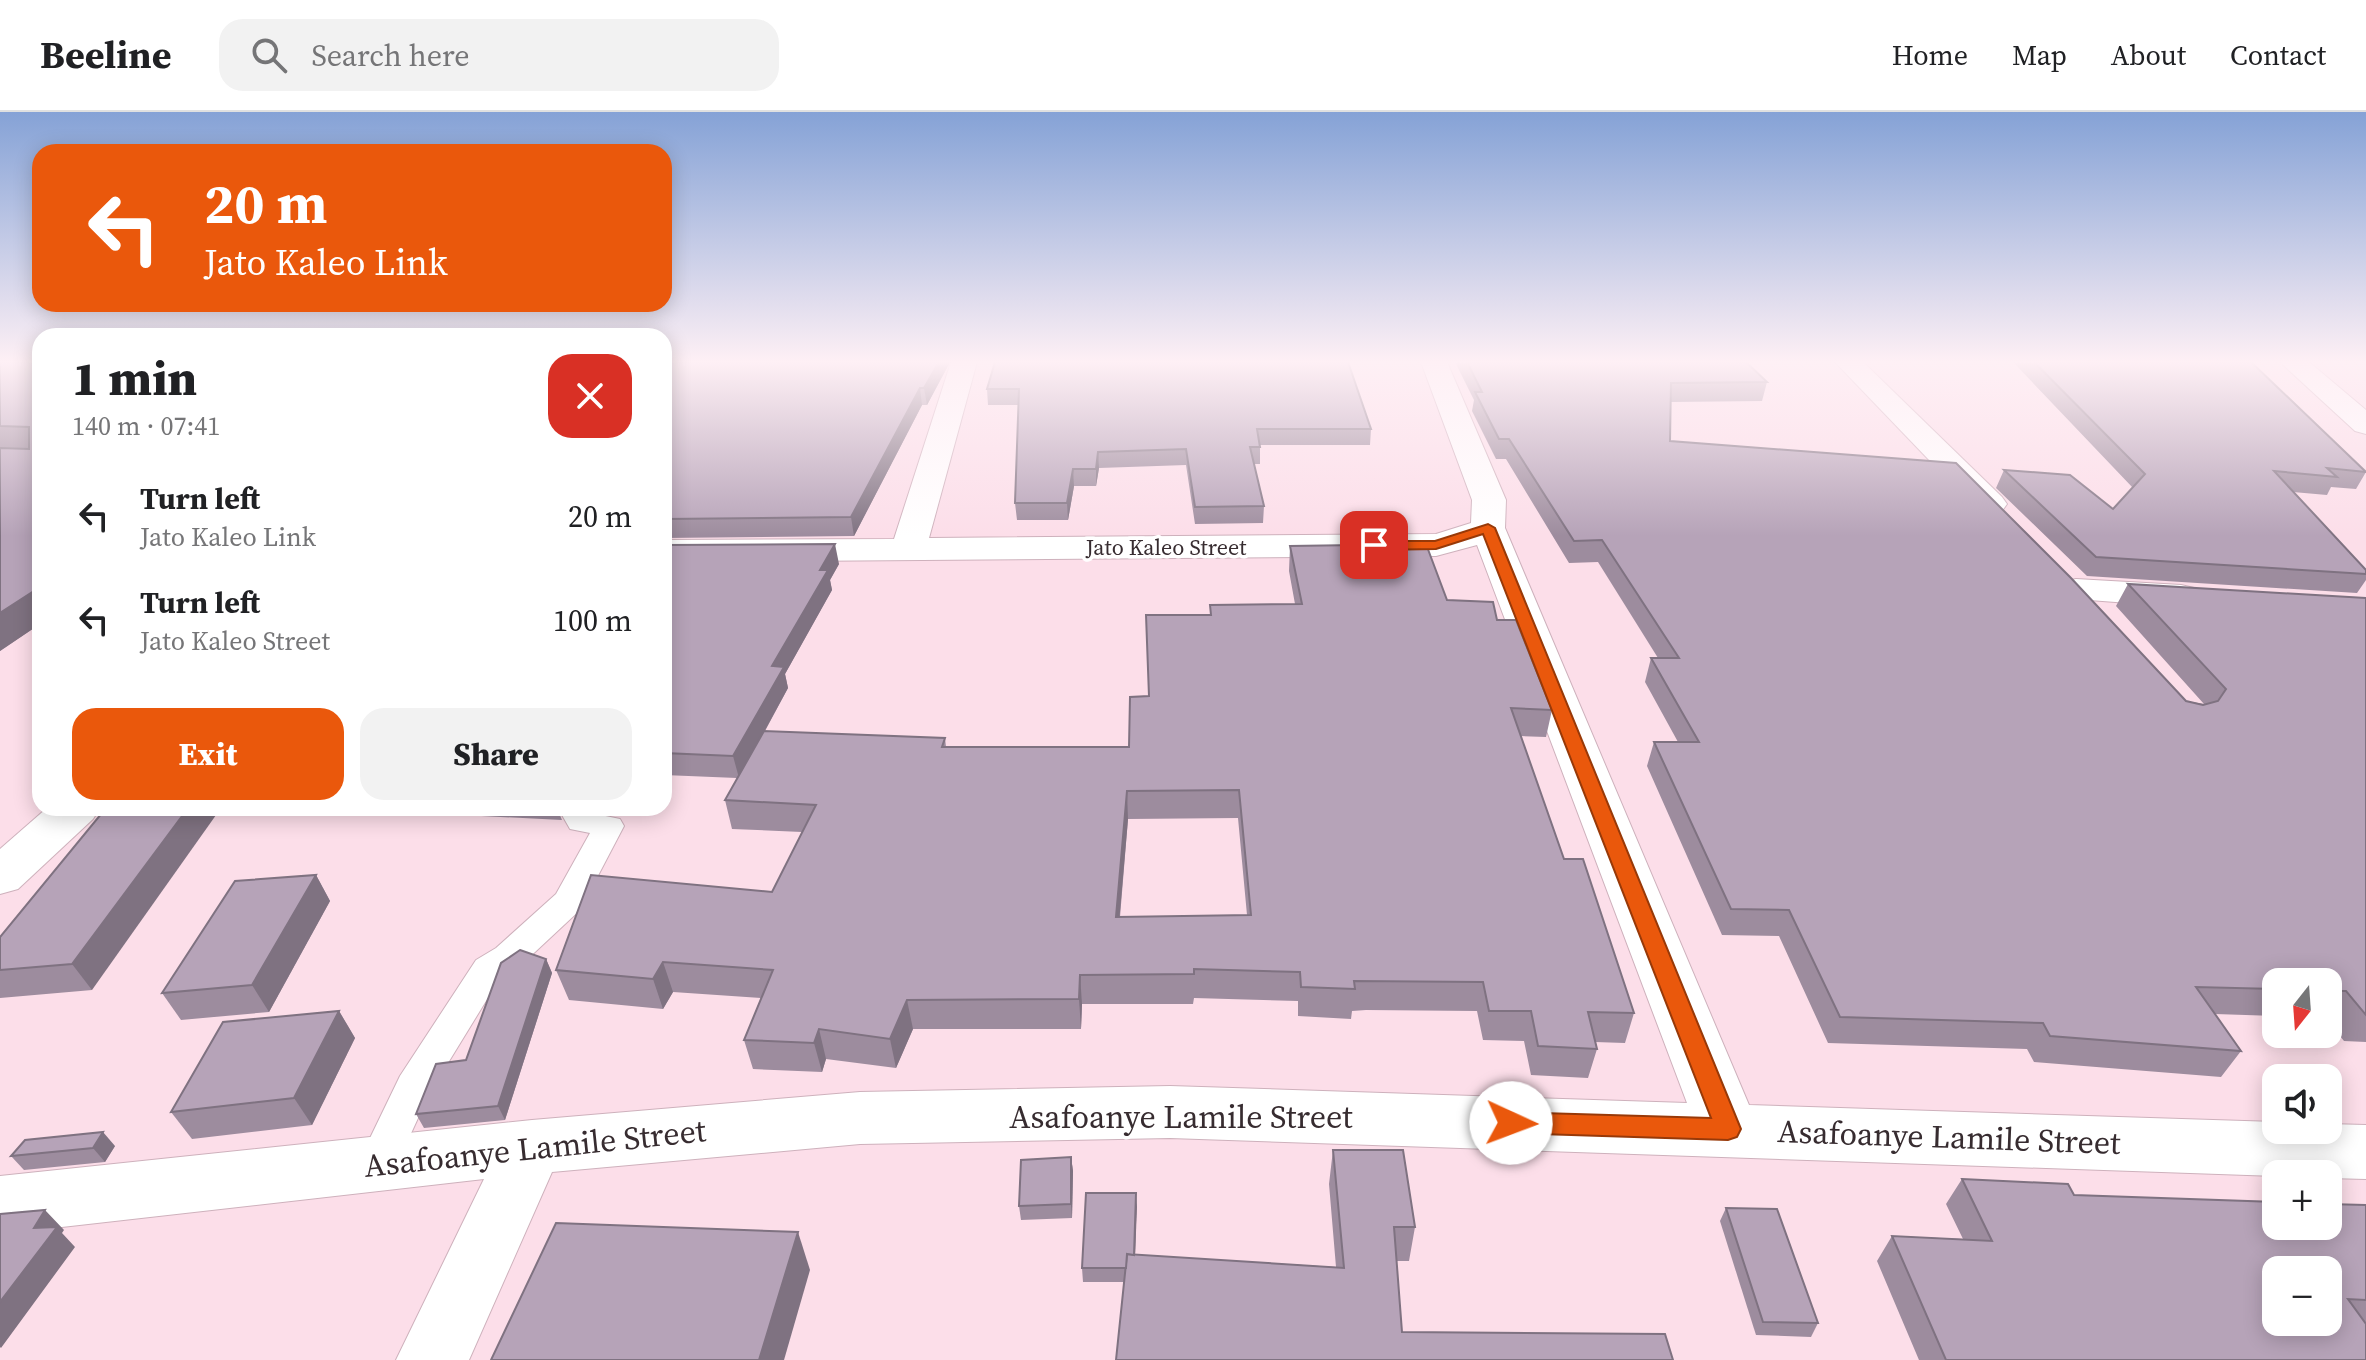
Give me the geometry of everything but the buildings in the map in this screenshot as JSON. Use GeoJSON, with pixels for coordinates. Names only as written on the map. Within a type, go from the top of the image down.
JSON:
{"type":"FeatureCollection","features":[{"type":"Feature","properties":{"kind":"street"},"geometry":{"type":"LineString","coordinates":[[908,549],[947,420]]}},
{"type":"Feature","properties":{"kind":"street"},"geometry":{"type":"LineString","coordinates":[[1457,420],[1489,500],[1488,528],[1728,1129]]}},
{"type":"Feature","properties":{"kind":"street"},"geometry":{"type":"LineString","coordinates":[[1907,420],[2011,524]]}},
{"type":"Feature","properties":{"kind":"street","name":"Jato Kaleo Street"},"geometry":{"type":"LineString","coordinates":[[672,551],[1436,545],[1488,528]]}},
{"type":"Feature","properties":{"kind":"street"},"geometry":{"type":"LineString","coordinates":[[2106,623],[2065,579],[2213,598]]}},
{"type":"Feature","properties":{"kind":"street"},"geometry":{"type":"LineString","coordinates":[[0,877],[67,816]]}},
{"type":"Feature","properties":{"kind":"street","name":"Asafoanye Lamile Street"},"geometry":{"type":"LineString","coordinates":[[0,1205],[532,1147],[860,1118],[1154,1112],[2366,1152]]}},
{"type":"Feature","properties":{"kind":"street"},"geometry":{"type":"LineString","coordinates":[[432,1360],[532,1147]]}},
{"type":"Feature","properties":{"kind":"lane"},"geometry":{"type":"LineString","coordinates":[[378,1163],[413,1087],[488,969],[508,957],[568,902],[609,826],[581,822],[578,816]]}},
{"type":"Feature","properties":{"kind":"route"},"geometry":{"type":"LineString","coordinates":[[1374,545],[1436,545],[1488,528],[1728,1129],[1511,1123]]}}]}
